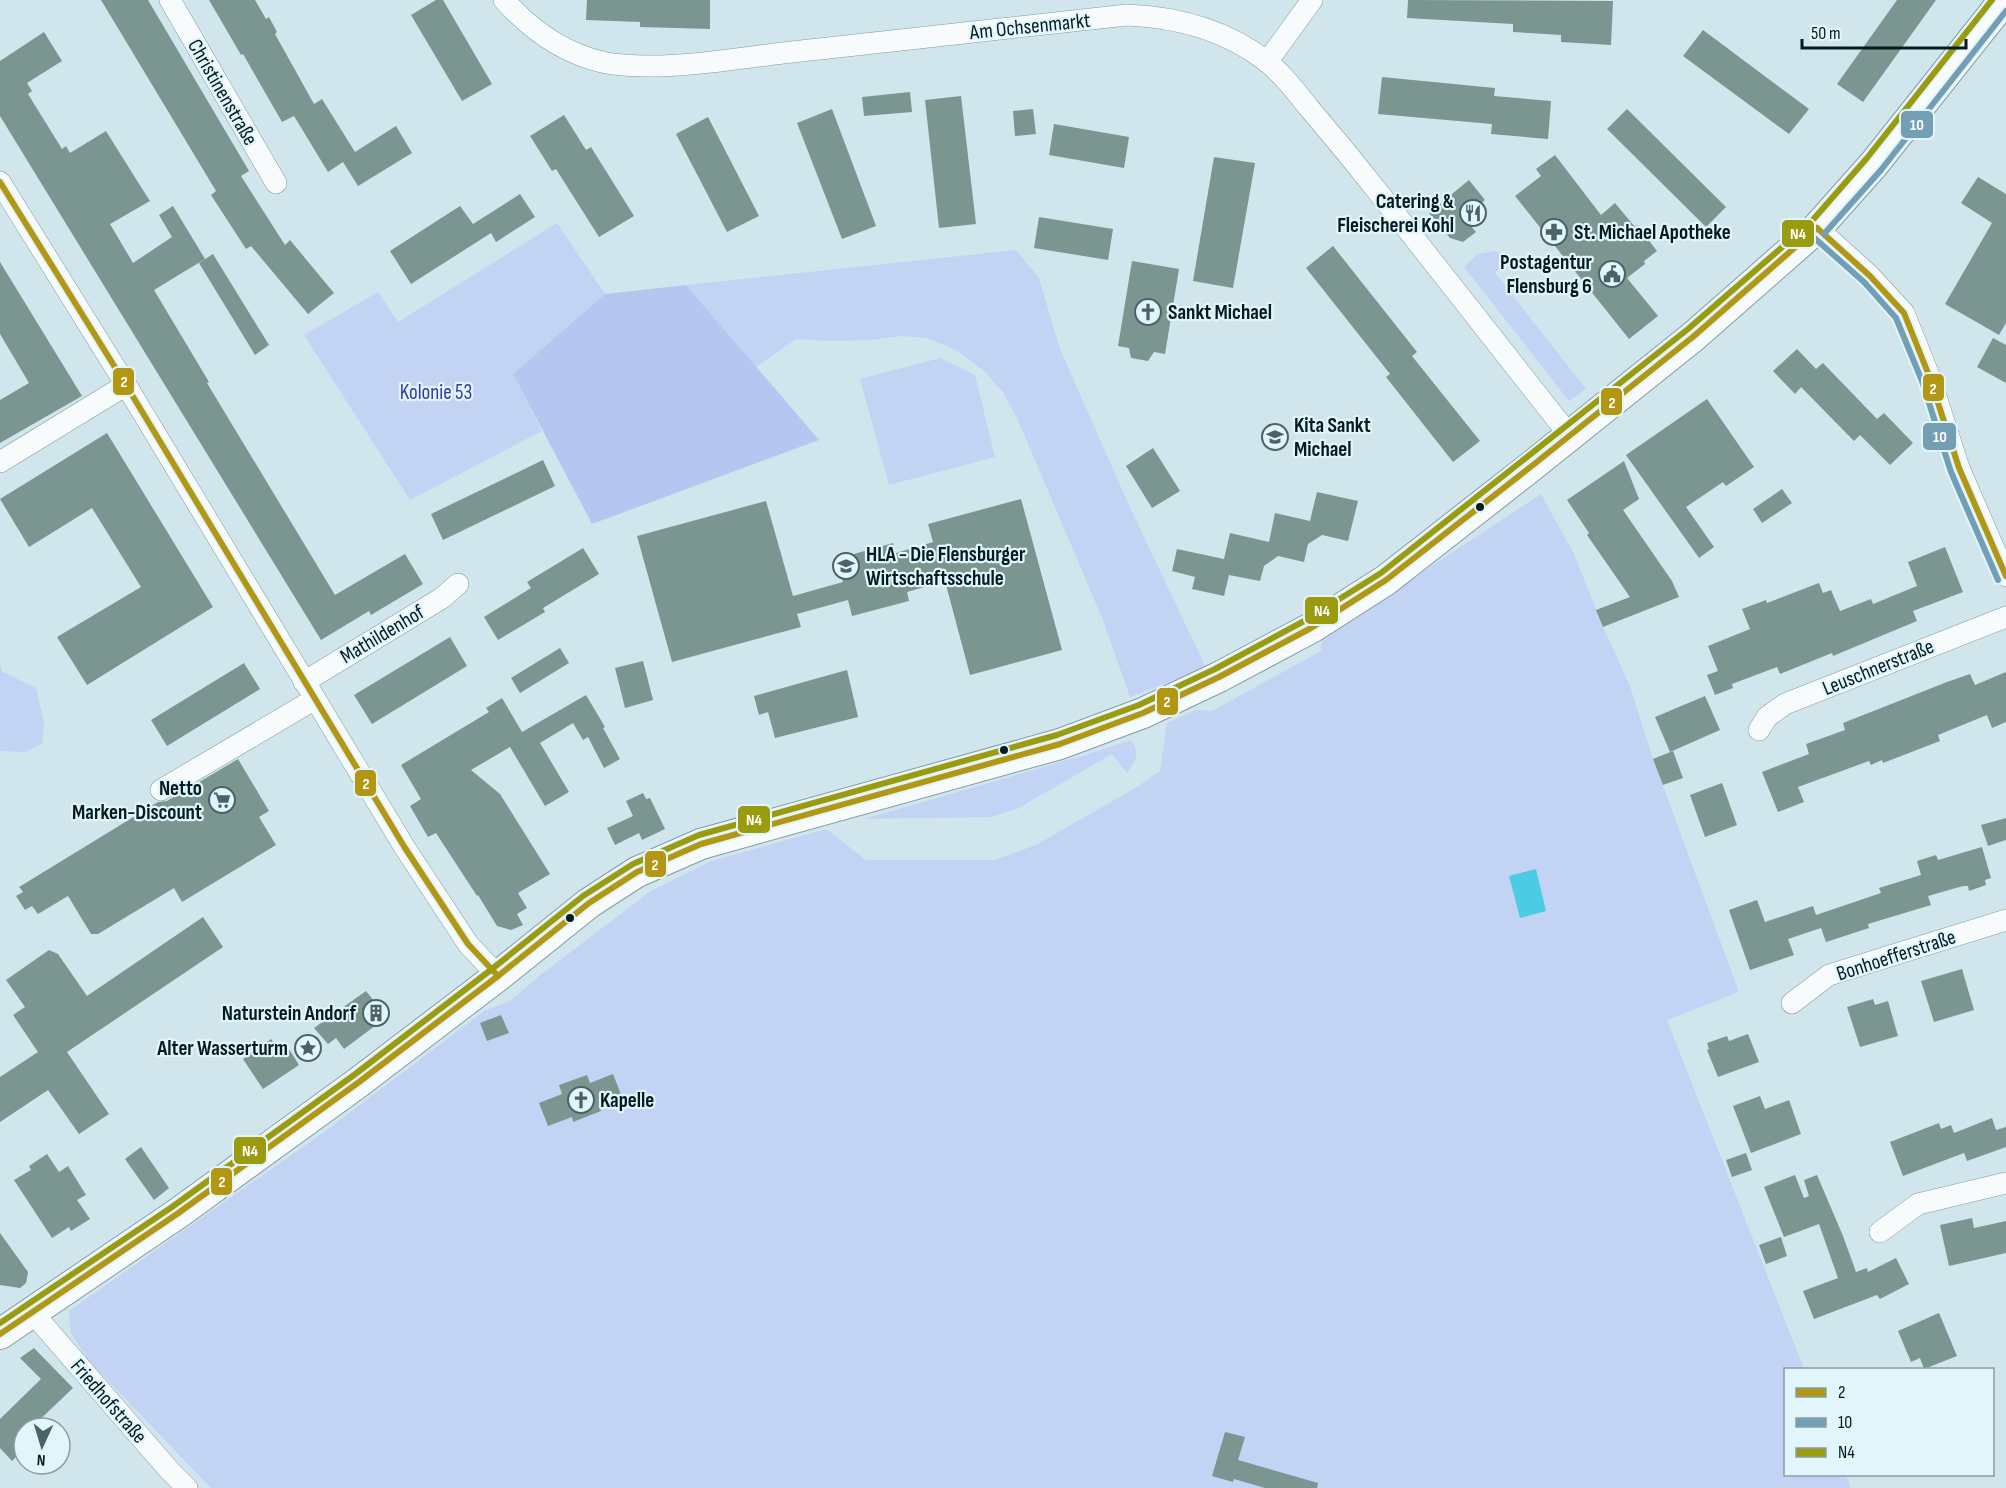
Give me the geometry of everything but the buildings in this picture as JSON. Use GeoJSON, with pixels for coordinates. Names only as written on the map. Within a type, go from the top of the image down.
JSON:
{"type":"FeatureCollection","features":[{"type":"Feature","properties":{"kind":"main road"},"geometry":{"type":"LineString","coordinates":[[0,1334],[177,1214],[359,1082],[589,903],[637,872],[701,844],[1060,744],[1143,713],[1219,677],[1311,628],[1386,580],[1694,336],[1817,228],[1874,164],[2001,11]]}},
{"type":"Feature","properties":{"kind":"street","name":"Christinenstraße"},"geometry":{"type":"LineString","coordinates":[[170,0],[276,183]]}},
{"type":"Feature","properties":{"kind":"street","name":"Am Ochsenmarkt"},"geometry":{"type":"LineString","coordinates":[[504,0],[519,16],[563,48],[584,57],[605,62],[637,65],[668,65],[748,58],[1127,15],[1155,16],[1186,22],[1240,45],[1267,62],[1289,84],[1347,153],[1569,435]]}},
{"type":"Feature","properties":{"kind":"street"},"geometry":{"type":"LineString","coordinates":[[1267,62],[1312,0]]}},
{"type":"Feature","properties":{"kind":"street"},"geometry":{"type":"LineString","coordinates":[[0,182],[126,385],[405,848],[468,944],[498,976]]}},
{"type":"Feature","properties":{"kind":"street"},"geometry":{"type":"LineString","coordinates":[[1817,228],[1870,276],[1904,313],[1930,378],[1959,468],[2006,576]]}},
{"type":"Feature","properties":{"kind":"street"},"geometry":{"type":"LineString","coordinates":[[0,462],[126,385]]}},
{"type":"Feature","properties":{"kind":"street","name":"Mathildenhof"},"geometry":{"type":"LineString","coordinates":[[161,790],[442,598],[458,584]]}},
{"type":"Feature","properties":{"kind":"street","name":"Leuschnerstraße"},"geometry":{"type":"LineString","coordinates":[[1759,730],[1767,717],[1785,704],[2006,617]]}},
{"type":"Feature","properties":{"kind":"street","name":"Bonhoefferstraße"},"geometry":{"type":"LineString","coordinates":[[1792,1003],[1829,975],[2006,920]]}},
{"type":"Feature","properties":{"kind":"street"},"geometry":{"type":"LineString","coordinates":[[1880,1232],[1918,1204],[2006,1183]]}},
{"type":"Feature","properties":{"kind":"street","name":"Friedhofstraße"},"geometry":{"type":"LineString","coordinates":[[32,1312],[187,1488]]}},
{"type":"Feature","properties":{"kind":"green space","name":"Kolonie 53"},"geometry":{"type":"Polygon","coordinates":[[[557,223],[605,294],[513,374],[542,431],[410,500],[304,335],[378,292],[398,322],[557,223]]]}},
{"type":"Feature","properties":{"kind":"green space"},"geometry":{"type":"Polygon","coordinates":[[[1016,250],[1039,278],[1060,349],[1128,503],[1206,668],[1130,697],[1103,620],[1017,418],[1003,392],[984,371],[958,351],[927,338],[902,336],[869,340],[796,339],[756,367],[686,285],[1016,250]]]}},
{"type":"Feature","properties":{"kind":"green space"},"geometry":{"type":"Polygon","coordinates":[[[1495,251],[1502,254],[1508,261],[1495,273],[1586,389],[1569,401],[1464,267],[1478,254],[1495,251]]]}},
{"type":"Feature","properties":{"kind":"green space"},"geometry":{"type":"Polygon","coordinates":[[[940,358],[975,375],[995,457],[889,485],[860,379],[940,358]]]}},
{"type":"Feature","properties":{"kind":"green space"},"geometry":{"type":"Polygon","coordinates":[[[1541,494],[1574,554],[1603,627],[1630,686],[1653,759],[1739,992],[1667,1020],[1804,1368],[1784,1368],[1784,1476],[1846,1476],[1851,1488],[211,1488],[88,1360],[71,1333],[69,1311],[324,1132],[484,1011],[510,1001],[539,976],[651,891],[711,861],[826,829],[866,860],[994,860],[1036,845],[1137,787],[1160,771],[1167,723],[1196,710],[1212,711],[1321,651],[1322,638],[1541,494]]]}},
{"type":"Feature","properties":{"kind":"green space"},"geometry":{"type":"Polygon","coordinates":[[[0,665],[3,672],[36,688],[44,723],[42,744],[25,752],[0,751],[0,665]]]}},
{"type":"Feature","properties":{"kind":"green space"},"geometry":{"type":"Polygon","coordinates":[[[1131,740],[1137,753],[1127,773],[1112,754],[1017,809],[990,817],[864,819],[1085,755],[1131,740]]]}},
{"type":"Feature","properties":{"kind":"shaded area"},"geometry":{"type":"Polygon","coordinates":[[[686,285],[819,440],[592,524],[513,374],[605,294],[686,285]]]}},
{"type":"Feature","properties":{"kind":"shaded area"},"geometry":{"type":"Polygon","coordinates":[[[1536,869],[1546,911],[1520,918],[1509,876],[1536,869]]]}},
{"type":"Feature","properties":{"kind":"transit line","name":"N4"},"geometry":{"type":"LineString","coordinates":[[0,1323],[172,1207],[354,1075],[583,896],[633,864],[699,835],[1057,735],[1139,705],[1215,669],[1306,620],[1381,573],[1688,329],[1811,222],[1867,158],[1992,0]]}},
{"type":"Feature","properties":{"kind":"transit line","name":"10"},"geometry":{"type":"LineString","coordinates":[[1824,234],[1881,170],[2006,11]]}},
{"type":"Feature","properties":{"kind":"transit line","name":"2"},"geometry":{"type":"LineString","coordinates":[[0,182],[126,385],[405,848],[468,944],[498,976]]}},
{"type":"Feature","properties":{"kind":"transit line","name":"2"},"geometry":{"type":"LineString","coordinates":[[1817,228],[1870,276],[1904,313],[1930,378],[1959,468],[2006,576]]}},
{"type":"Feature","properties":{"kind":"transit line","name":"2"},"geometry":{"type":"LineString","coordinates":[[0,1334],[177,1214],[359,1082],[589,903],[637,872],[701,844],[1060,744],[1143,713],[1219,677],[1311,628],[1386,580],[1533,465],[1694,336],[1817,228]]}},
{"type":"Feature","properties":{"kind":"transit line","name":"10"},"geometry":{"type":"LineString","coordinates":[[1811,235],[1864,282],[1896,318],[1922,381],[1951,472],[1998,580]]}},
{"type":"Feature","properties":{"kind":"place","name":"Catering & Fleischerei Kohl"},"geometry":{"type":"Point","coordinates":[1473,213]}},
{"type":"Feature","properties":{"kind":"place","name":"St. Michael Apotheke"},"geometry":{"type":"Point","coordinates":[1554,232]}},
{"type":"Feature","properties":{"kind":"place","name":"Postagentur Flensburg 6"},"geometry":{"type":"Point","coordinates":[1612,274]}},
{"type":"Feature","properties":{"kind":"place","name":"Sankt Michael"},"geometry":{"type":"Point","coordinates":[1148,312]}},
{"type":"Feature","properties":{"kind":"place","name":"Kita Sankt Michael"},"geometry":{"type":"Point","coordinates":[1275,437]}},
{"type":"Feature","properties":{"kind":"place","name":"HLA - Die Flensburger Wirtschaftsschule"},"geometry":{"type":"Point","coordinates":[846,566]}},
{"type":"Feature","properties":{"kind":"place","name":"Netto Marken-Discount"},"geometry":{"type":"Point","coordinates":[222,800]}},
{"type":"Feature","properties":{"kind":"place","name":"Naturstein Andorf"},"geometry":{"type":"Point","coordinates":[376,1013]}},
{"type":"Feature","properties":{"kind":"place","name":"Alter Wasserturm"},"geometry":{"type":"Point","coordinates":[308,1048]}},
{"type":"Feature","properties":{"kind":"place","name":"Kapelle"},"geometry":{"type":"Point","coordinates":[581,1100]}}]}
